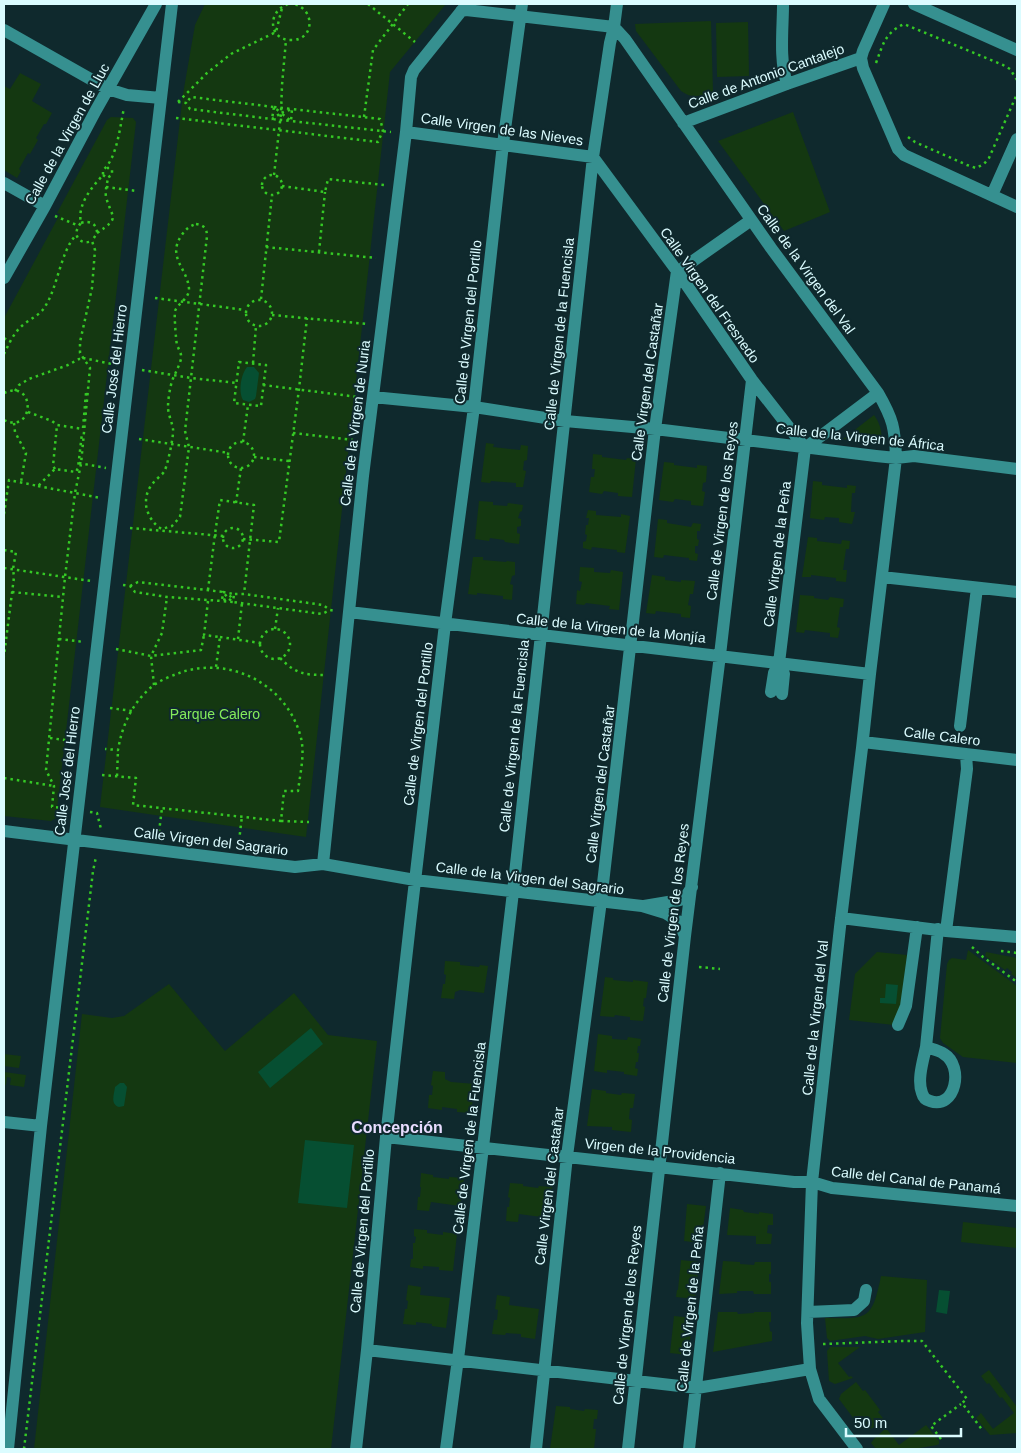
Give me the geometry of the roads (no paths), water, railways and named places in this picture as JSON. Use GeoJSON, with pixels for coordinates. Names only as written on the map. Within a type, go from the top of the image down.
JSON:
{"type":"FeatureCollection","features":[{"type":"Feature","properties":{"kind":"street","name":"Calle de la Virgen de Lluc"},"geometry":{"type":"LineString","coordinates":[[4,278],[156,4]]}},
{"type":"Feature","properties":{"kind":"street","name":"Calle José del Hierro"},"geometry":{"type":"LineString","coordinates":[[8,1449],[10,1385],[172,4]]}},
{"type":"Feature","properties":{"kind":"street"},"geometry":{"type":"LineString","coordinates":[[464,8],[466,10],[521,10],[614,27],[617,4]]}},
{"type":"Feature","properties":{"kind":"street"},"geometry":{"type":"LineString","coordinates":[[783,4],[782,49],[787,84]]}},
{"type":"Feature","properties":{"kind":"street","name":"Calle de Antonio Cantalejo"},"geometry":{"type":"LineString","coordinates":[[683,124],[861,58],[884,4]]}},
{"type":"Feature","properties":{"kind":"street"},"geometry":{"type":"LineString","coordinates":[[914,4],[1017,50]]}},
{"type":"Feature","properties":{"kind":"street","name":"Calle de la Virgen de Nuria"},"geometry":{"type":"LineString","coordinates":[[323,864],[373,397],[411,78],[414,70],[464,8]]}},
{"type":"Feature","properties":{"kind":"street","name":"Calle de Virgen del Portillo"},"geometry":{"type":"LineString","coordinates":[[356,1449],[386,1137],[415,880],[445,624],[474,408],[503,144],[521,10]]}},
{"type":"Feature","properties":{"kind":"street","name":"Calle de la Virgen del Val"},"geometry":{"type":"LineString","coordinates":[[614,27],[625,39],[750,218],[878,393],[891,417],[895,433],[896,458],[812,1182],[807,1323],[810,1369],[819,1399],[857,1449]]}},
{"type":"Feature","properties":{"kind":"street","name":"Calle de Virgen de la Fuencisla"},"geometry":{"type":"LineString","coordinates":[[446,1449],[513,892],[593,157],[614,27]]}},
{"type":"Feature","properties":{"kind":"street"},"geometry":{"type":"LineString","coordinates":[[4,30],[108,89],[127,95],[161,98]]}},
{"type":"Feature","properties":{"kind":"street"},"geometry":{"type":"LineString","coordinates":[[861,58],[863,68],[898,149],[904,155],[1017,206]]}},
{"type":"Feature","properties":{"kind":"street","name":"Calle Virgen de las Nieves"},"geometry":{"type":"LineString","coordinates":[[406,132],[593,157]]}},
{"type":"Feature","properties":{"kind":"street"},"geometry":{"type":"LineString","coordinates":[[992,195],[1017,140]]}},
{"type":"Feature","properties":{"kind":"street","name":"Calle Virgen del Fresnedo"},"geometry":{"type":"LineString","coordinates":[[593,157],[677,271],[752,380],[805,448]]}},
{"type":"Feature","properties":{"kind":"street"},"geometry":{"type":"LineString","coordinates":[[4,183],[45,206]]}},
{"type":"Feature","properties":{"kind":"street"},"geometry":{"type":"LineString","coordinates":[[677,271],[750,218]]}},
{"type":"Feature","properties":{"kind":"street","name":"Calle Virgen del Castañar"},"geometry":{"type":"LineString","coordinates":[[536,1449],[567,1156],[601,901],[655,429],[677,271]]}},
{"type":"Feature","properties":{"kind":"street","name":"Calle de Virgen de los Reyes"},"geometry":{"type":"LineString","coordinates":[[628,1449],[658,1167],[752,380]]}},
{"type":"Feature","properties":{"kind":"street"},"geometry":{"type":"LineString","coordinates":[[805,448],[878,393]]}},
{"type":"Feature","properties":{"kind":"street","name":"Calle de la Virgen de África"},"geometry":{"type":"LineString","coordinates":[[373,397],[805,448],[896,458],[914,456],[1017,469]]}},
{"type":"Feature","properties":{"kind":"street","name":"Calle Virgen de la Peña"},"geometry":{"type":"LineString","coordinates":[[777,693],[774,673],[779,663],[805,448]]}},
{"type":"Feature","properties":{"kind":"street"},"geometry":{"type":"LineString","coordinates":[[882,577],[1017,592]]}},
{"type":"Feature","properties":{"kind":"street"},"geometry":{"type":"LineString","coordinates":[[960,726],[977,588]]}},
{"type":"Feature","properties":{"kind":"street","name":"Calle de la Virgen de la Monjía"},"geometry":{"type":"LineString","coordinates":[[349,612],[870,674]]}},
{"type":"Feature","properties":{"kind":"street","name":"Calle Calero"},"geometry":{"type":"LineString","coordinates":[[863,742],[1017,760]]}},
{"type":"Feature","properties":{"kind":"street"},"geometry":{"type":"LineString","coordinates":[[926,1047],[966,769],[966,754]]}},
{"type":"Feature","properties":{"kind":"street","name":"Calle Virgen del Sagrario"},"geometry":{"type":"LineString","coordinates":[[4,832],[295,867],[323,864],[415,880]]}},
{"type":"Feature","properties":{"kind":"street","name":"Calle de la Virgen del Sagrario"},"geometry":{"type":"LineString","coordinates":[[415,880],[642,906],[678,921],[685,936]]}},
{"type":"Feature","properties":{"kind":"street","name":"Calle de la Virgen del Sagrario"},"geometry":{"type":"LineString","coordinates":[[642,906],[680,900],[686,896],[692,887]]}},
{"type":"Feature","properties":{"kind":"street"},"geometry":{"type":"LineString","coordinates":[[842,918],[1017,937]]}},
{"type":"Feature","properties":{"kind":"street"},"geometry":{"type":"LineString","coordinates":[[898,1025],[906,1006],[917,927]]}},
{"type":"Feature","properties":{"kind":"street"},"geometry":{"type":"LineString","coordinates":[[4,1122],[41,1126]]}},
{"type":"Feature","properties":{"kind":"street","name":"Virgen de la Providencia"},"geometry":{"type":"LineString","coordinates":[[386,1137],[794,1182],[812,1182]]}},
{"type":"Feature","properties":{"kind":"street","name":"Calle de Virgen de la Peña"},"geometry":{"type":"LineString","coordinates":[[689,1449],[720,1173]]}},
{"type":"Feature","properties":{"kind":"street","name":"Calle del Canal de Panamá"},"geometry":{"type":"LineString","coordinates":[[812,1182],[832,1188],[1017,1206]]}},
{"type":"Feature","properties":{"kind":"street"},"geometry":{"type":"LineString","coordinates":[[808,1312],[854,1310],[864,1302],[866,1290]]}},
{"type":"Feature","properties":{"kind":"street"},"geometry":{"type":"LineString","coordinates":[[367,1350],[697,1388],[810,1369]]}},
{"type":"Feature","properties":{"kind":"district","name":"Concepción"},"geometry":{"type":"Point","coordinates":[397,1127]}},
{"type":"Feature","properties":{"kind":"park label","name":"Parque Calero"},"geometry":{"type":"Point","coordinates":[215,714]}}]}
